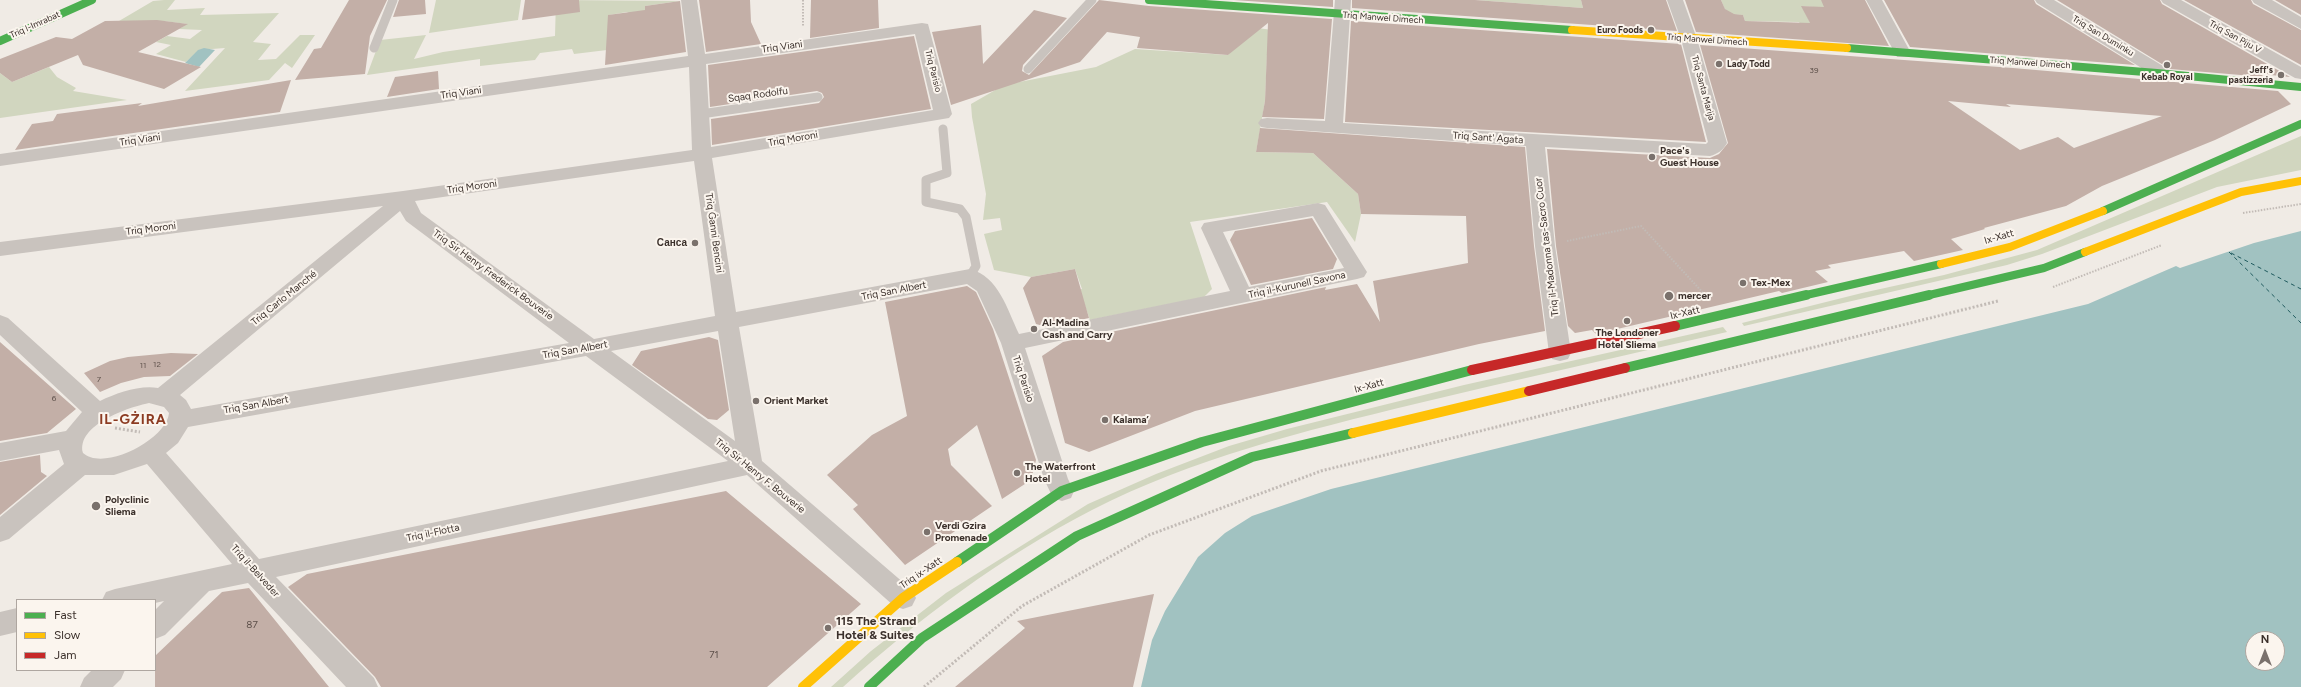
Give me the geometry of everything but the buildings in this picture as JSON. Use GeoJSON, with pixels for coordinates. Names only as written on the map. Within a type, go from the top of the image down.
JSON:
{"type":"FeatureCollection","features":[{"type":"Feature","properties":{"kind":"main road","name":"Triq l-Imrabat"},"geometry":{"type":"LineString","coordinates":[[0,41],[92,0]]}},
{"type":"Feature","properties":{"kind":"main road","name":"Triq Manwel Dimech"},"geometry":{"type":"LineString","coordinates":[[1149,0],[1342,8],[1689,39],[1903,53],[2162,73],[2264,83]]}},
{"type":"Feature","properties":{"kind":"main road"},"geometry":{"type":"LineString","coordinates":[[2264,83],[2301,87]]}},
{"type":"Feature","properties":{"kind":"main road"},"geometry":{"type":"LineString","coordinates":[[2264,83],[2291,91],[2301,97]]}},
{"type":"Feature","properties":{"kind":"main road","name":"Ix-Xatt"},"geometry":{"type":"LineString","coordinates":[[1062,491],[1202,442],[1478,369],[1560,353],[2010,247],[2113,207],[2301,124]]}},
{"type":"Feature","properties":{"kind":"main road"},"geometry":{"type":"LineString","coordinates":[[869,687],[922,638],[1077,536],[1252,457],[2044,268],[2241,192],[2301,181]]}},
{"type":"Feature","properties":{"kind":"main road","name":"Triq ix-Xatt"},"geometry":{"type":"LineString","coordinates":[[803,687],[903,598],[1062,491]]}},
{"type":"Feature","properties":{"kind":"street","name":"Triq Ġanni Bencini"},"geometry":{"type":"LineString","coordinates":[[689,0],[696,59],[702,154],[727,322],[751,465]]}},
{"type":"Feature","properties":{"kind":"street","name":"Triq Santa Marija"},"geometry":{"type":"LineString","coordinates":[[1675,0],[1689,39],[1718,143],[1710,150]]}},
{"type":"Feature","properties":{"kind":"street"},"geometry":{"type":"LineString","coordinates":[[1874,0],[1903,53]]}},
{"type":"Feature","properties":{"kind":"street","name":"Triq San Duminku"},"geometry":{"type":"LineString","coordinates":[[2043,0],[2162,73]]}},
{"type":"Feature","properties":{"kind":"street","name":"Triq San Piju V"},"geometry":{"type":"LineString","coordinates":[[2169,0],[2301,74]]}},
{"type":"Feature","properties":{"kind":"street"},"geometry":{"type":"LineString","coordinates":[[2260,0],[2301,24]]}},
{"type":"Feature","properties":{"kind":"street"},"geometry":{"type":"LineString","coordinates":[[1334,128],[1342,8]]}},
{"type":"Feature","properties":{"kind":"street","name":"Triq Viani"},"geometry":{"type":"LineString","coordinates":[[0,160],[696,59],[922,28]]}},
{"type":"Feature","properties":{"kind":"street","name":"Triq Parisio"},"geometry":{"type":"LineString","coordinates":[[922,28],[943,122]]}},
{"type":"Feature","properties":{"kind":"street","name":"Triq Moroni"},"geometry":{"type":"LineString","coordinates":[[0,249],[403,197],[702,154],[943,122]]}},
{"type":"Feature","properties":{"kind":"street","name":"Triq Sant' Agata"},"geometry":{"type":"LineString","coordinates":[[1267,123],[1535,141],[1710,150]]}},
{"type":"Feature","properties":{"kind":"street","name":"Triq il-Madonna tas-Sacro Cuor"},"geometry":{"type":"LineString","coordinates":[[1535,141],[1545,246],[1560,353]]}},
{"type":"Feature","properties":{"kind":"street","name":"Triq Sir Henry Frederick Bouverie"},"geometry":{"type":"LineString","coordinates":[[403,197],[413,217],[591,347]]}},
{"type":"Feature","properties":{"kind":"street","name":"Triq Carlo Manché"},"geometry":{"type":"LineString","coordinates":[[163,396],[383,217],[403,197]]}},
{"type":"Feature","properties":{"kind":"street","name":"Triq il-Kurunell Savona"},"geometry":{"type":"LineString","coordinates":[[1012,344],[1289,287],[1357,272],[1318,209],[1211,228],[1243,296]]}},
{"type":"Feature","properties":{"kind":"street","name":"Triq Parisio"},"geometry":{"type":"LineString","coordinates":[[970,276],[986,287],[1012,344],[1056,479],[1062,491]]}},
{"type":"Feature","properties":{"kind":"street","name":"Triq San Albert"},"geometry":{"type":"LineString","coordinates":[[175,428],[591,347],[970,276]]}},
{"type":"Feature","properties":{"kind":"street"},"geometry":{"type":"LineString","coordinates":[[0,323],[84,425]]}},
{"type":"Feature","properties":{"kind":"street","name":"Triq Sir Henry F. Bouverie"},"geometry":{"type":"LineString","coordinates":[[591,347],[751,465],[903,598]]}},
{"type":"Feature","properties":{"kind":"street"},"geometry":{"type":"LineString","coordinates":[[0,452],[84,425],[132,398],[163,396],[174,401],[180,409],[175,428],[151,452],[132,461],[112,467],[94,468],[80,465],[72,459],[69,450],[84,425]]}},
{"type":"Feature","properties":{"kind":"street","name":"Triq il-Belveder"},"geometry":{"type":"LineString","coordinates":[[151,452],[254,571],[364,687]]}},
{"type":"Feature","properties":{"kind":"street"},"geometry":{"type":"LineString","coordinates":[[0,532],[80,465]]}},
{"type":"Feature","properties":{"kind":"street","name":"Triq il-Flotta"},"geometry":{"type":"LineString","coordinates":[[120,599],[751,465]]}},
{"type":"Feature","properties":{"kind":"street"},"geometry":{"type":"LineString","coordinates":[[156,626],[201,582]]}},
{"type":"Feature","properties":{"kind":"street"},"geometry":{"type":"LineString","coordinates":[[0,624],[16,620]]}},
{"type":"Feature","properties":{"kind":"street"},"geometry":{"type":"LineString","coordinates":[[94,687],[110,671]]}},
{"type":"Feature","properties":{"kind":"lane"},"geometry":{"type":"LineString","coordinates":[[374,48],[393,0]]}},
{"type":"Feature","properties":{"kind":"lane"},"geometry":{"type":"LineString","coordinates":[[1028,69],[1092,0]]}},
{"type":"Feature","properties":{"kind":"lane","name":"Sqaq Rodolfu"},"geometry":{"type":"LineString","coordinates":[[700,114],[818,97]]}},
{"type":"Feature","properties":{"kind":"lane"},"geometry":{"type":"LineString","coordinates":[[943,122],[947,173],[926,180],[926,202],[960,209],[966,217],[976,266],[970,276]]}},
{"type":"Feature","properties":{"kind":"path"},"geometry":{"type":"LineString","coordinates":[[802,0],[803,44]]}},
{"type":"Feature","properties":{"kind":"path"},"geometry":{"type":"LineString","coordinates":[[2238,214],[2301,204]]}},
{"type":"Feature","properties":{"kind":"path"},"geometry":{"type":"LineString","coordinates":[[1565,241],[1640,226],[1712,304]]}},
{"type":"Feature","properties":{"kind":"path"},"geometry":{"type":"LineString","coordinates":[[2051,287],[2074,281],[2168,242]]}},
{"type":"Feature","properties":{"kind":"path"},"geometry":{"type":"LineString","coordinates":[[924,687],[1022,606],[1149,535],[1321,471],[1762,362],[2005,299]]}},
{"type":"Feature","properties":{"kind":"path"},"geometry":{"type":"LineString","coordinates":[[84,425],[175,428]]}},
{"type":"Feature","properties":{"kind":"green space"},"geometry":{"type":"Polygon","coordinates":[[[175,0],[167,10],[205,8],[200,15],[279,13],[253,42],[271,44],[258,60],[276,59],[300,35],[315,35],[292,68],[285,63],[269,80],[185,91],[225,48],[199,50],[186,62],[156,54],[171,45],[156,42],[167,36],[190,39],[202,30],[179,29],[187,24],[164,21],[119,21],[153,1],[175,0]]]}},
{"type":"Feature","properties":{"kind":"green space"},"geometry":{"type":"Polygon","coordinates":[[[436,0],[521,0],[518,20],[429,33],[436,0]]]}},
{"type":"Feature","properties":{"kind":"green space"},"geometry":{"type":"Polygon","coordinates":[[[556,0],[680,1],[645,6],[647,24],[627,12],[609,15],[607,50],[574,54],[572,49],[540,53],[535,60],[480,66],[480,59],[367,75],[380,40],[426,35],[414,59],[443,52],[555,36],[556,0]]]}},
{"type":"Feature","properties":{"kind":"green space"},"geometry":{"type":"Polygon","coordinates":[[[1475,0],[1581,0],[1583,8],[1475,0]]]}},
{"type":"Feature","properties":{"kind":"green space"},"geometry":{"type":"Polygon","coordinates":[[[1721,0],[1821,0],[1855,21],[1814,7],[1802,6],[1817,37],[1807,37],[1799,22],[1745,21],[1743,15],[1727,14],[1721,0]]]}},
{"type":"Feature","properties":{"kind":"green space"},"geometry":{"type":"Polygon","coordinates":[[[1249,27],[1273,30],[1305,57],[1267,54],[1265,101],[1256,152],[1313,153],[1358,194],[1361,214],[1355,242],[1327,202],[1190,222],[1212,289],[1204,297],[1090,320],[1083,300],[1067,292],[1082,289],[1075,269],[1031,277],[994,270],[984,234],[1002,230],[1000,218],[983,220],[986,194],[971,104],[1004,85],[1096,67],[1135,49],[1228,55],[1249,27]]]}},
{"type":"Feature","properties":{"kind":"green space"},"geometry":{"type":"Polygon","coordinates":[[[49,67],[57,77],[76,88],[73,91],[127,100],[0,118],[0,73],[12,82],[49,67]]]}},
{"type":"Feature","properties":{"kind":"green space"},"geometry":{"type":"Polygon","coordinates":[[[2301,136],[2301,170],[2217,187],[2042,254],[2007,265],[1744,326],[1742,323],[1862,293],[1944,275],[2037,250],[2301,136]]]}},
{"type":"Feature","properties":{"kind":"green space"},"geometry":{"type":"Polygon","coordinates":[[[1723,327],[1727,332],[1373,414],[1250,448],[1170,475],[1092,510],[1025,548],[993,569],[931,614],[901,637],[843,687],[831,687],[871,651],[946,593],[1088,504],[1156,474],[1229,446],[1287,429],[1464,385],[1723,327]]]}},
{"type":"Feature","properties":{"kind":"water"},"geometry":{"type":"Polygon","coordinates":[[[204,48],[215,50],[199,67],[185,63],[198,50],[204,48]]]}},
{"type":"Feature","properties":{"kind":"water"},"geometry":{"type":"Polygon","coordinates":[[[2301,231],[2301,687],[1141,687],[1152,640],[1165,611],[1198,557],[1225,533],[1252,516],[1331,489],[2088,304],[2176,266],[2180,268],[2254,243],[2301,231]]]}},
{"type":"Feature","properties":{"kind":"ferry route"},"geometry":{"type":"LineString","coordinates":[[2229,252],[2301,323]]}},
{"type":"Feature","properties":{"kind":"ferry route"},"geometry":{"type":"LineString","coordinates":[[2231,253],[2301,289]]}},
{"type":"Feature","properties":{"kind":"traffic: fast"},"geometry":{"type":"LineString","coordinates":[[0,41],[92,0]]}},
{"type":"Feature","properties":{"kind":"traffic: fast"},"geometry":{"type":"LineString","coordinates":[[1149,0],[1572,30]]}},
{"type":"Feature","properties":{"kind":"traffic: fast"},"geometry":{"type":"LineString","coordinates":[[1847,48],[2157,73],[2301,87]]}},
{"type":"Feature","properties":{"kind":"traffic: fast"},"geometry":{"type":"LineString","coordinates":[[2103,211],[2301,124]]}},
{"type":"Feature","properties":{"kind":"traffic: fast"},"geometry":{"type":"LineString","coordinates":[[1625,368],[2044,268],[2085,252]]}},
{"type":"Feature","properties":{"kind":"traffic: fast"},"geometry":{"type":"LineString","coordinates":[[1675,326],[1941,264]]}},
{"type":"Feature","properties":{"kind":"traffic: fast"},"geometry":{"type":"LineString","coordinates":[[957,562],[1062,491],[1202,442],[1472,370]]}},
{"type":"Feature","properties":{"kind":"traffic: fast"},"geometry":{"type":"LineString","coordinates":[[869,687],[922,638],[1077,536],[1252,457],[1353,433]]}},
{"type":"Feature","properties":{"kind":"traffic: slow"},"geometry":{"type":"LineString","coordinates":[[1572,30],[1847,48]]}},
{"type":"Feature","properties":{"kind":"traffic: slow"},"geometry":{"type":"LineString","coordinates":[[2085,252],[2241,192],[2301,181]]}},
{"type":"Feature","properties":{"kind":"traffic: slow"},"geometry":{"type":"LineString","coordinates":[[1941,264],[2010,247],[2103,211]]}},
{"type":"Feature","properties":{"kind":"traffic: slow"},"geometry":{"type":"LineString","coordinates":[[1353,433],[1529,391]]}},
{"type":"Feature","properties":{"kind":"traffic: slow"},"geometry":{"type":"LineString","coordinates":[[803,687],[903,598],[957,562]]}},
{"type":"Feature","properties":{"kind":"traffic: jam"},"geometry":{"type":"LineString","coordinates":[[1472,370],[1675,326]]}},
{"type":"Feature","properties":{"kind":"traffic: jam"},"geometry":{"type":"LineString","coordinates":[[1529,391],[1625,368]]}},
{"type":"Feature","properties":{"kind":"place","name":"Euro Foods"},"geometry":{"type":"Point","coordinates":[1651,30]}},
{"type":"Feature","properties":{"kind":"place","name":"Lady Todd"},"geometry":{"type":"Point","coordinates":[1719,64]}},
{"type":"Feature","properties":{"kind":"place","name":"Kebab Royal"},"geometry":{"type":"Point","coordinates":[2167,65]}},
{"type":"Feature","properties":{"kind":"place","name":"Jeff's pastizzeria"},"geometry":{"type":"Point","coordinates":[2281,75]}},
{"type":"Feature","properties":{"kind":"place","name":"Pace's Guest House"},"geometry":{"type":"Point","coordinates":[1652,157]}},
{"type":"Feature","properties":{"kind":"place","name":"Санса"},"geometry":{"type":"Point","coordinates":[695,243]}},
{"type":"Feature","properties":{"kind":"place","name":"Tex-Mex"},"geometry":{"type":"Point","coordinates":[1743,283]}},
{"type":"Feature","properties":{"kind":"place","name":"mercer"},"geometry":{"type":"Point","coordinates":[1669,296]}},
{"type":"Feature","properties":{"kind":"place","name":"The Londoner Hotel Sliema"},"geometry":{"type":"Point","coordinates":[1627,321]}},
{"type":"Feature","properties":{"kind":"place","name":"Al-Madina Cash and Carry"},"geometry":{"type":"Point","coordinates":[1034,329]}},
{"type":"Feature","properties":{"kind":"place","name":"Orient Market"},"geometry":{"type":"Point","coordinates":[756,401]}},
{"type":"Feature","properties":{"kind":"place","name":"Kalama’"},"geometry":{"type":"Point","coordinates":[1105,420]}},
{"type":"Feature","properties":{"kind":"place","name":"The Waterfront Hotel"},"geometry":{"type":"Point","coordinates":[1017,473]}},
{"type":"Feature","properties":{"kind":"place","name":"Polyclinic Sliema"},"geometry":{"type":"Point","coordinates":[96,506]}},
{"type":"Feature","properties":{"kind":"place","name":"Verdi Gzira Promenade"},"geometry":{"type":"Point","coordinates":[927,532]}},
{"type":"Feature","properties":{"kind":"place","name":"115 The Strand Hotel & Suites"},"geometry":{"type":"Point","coordinates":[828,628]}},
{"type":"Feature","properties":{"kind":"district","name":"IL-GŻIRA"},"geometry":{"type":"Point","coordinates":[133,420]}}]}
